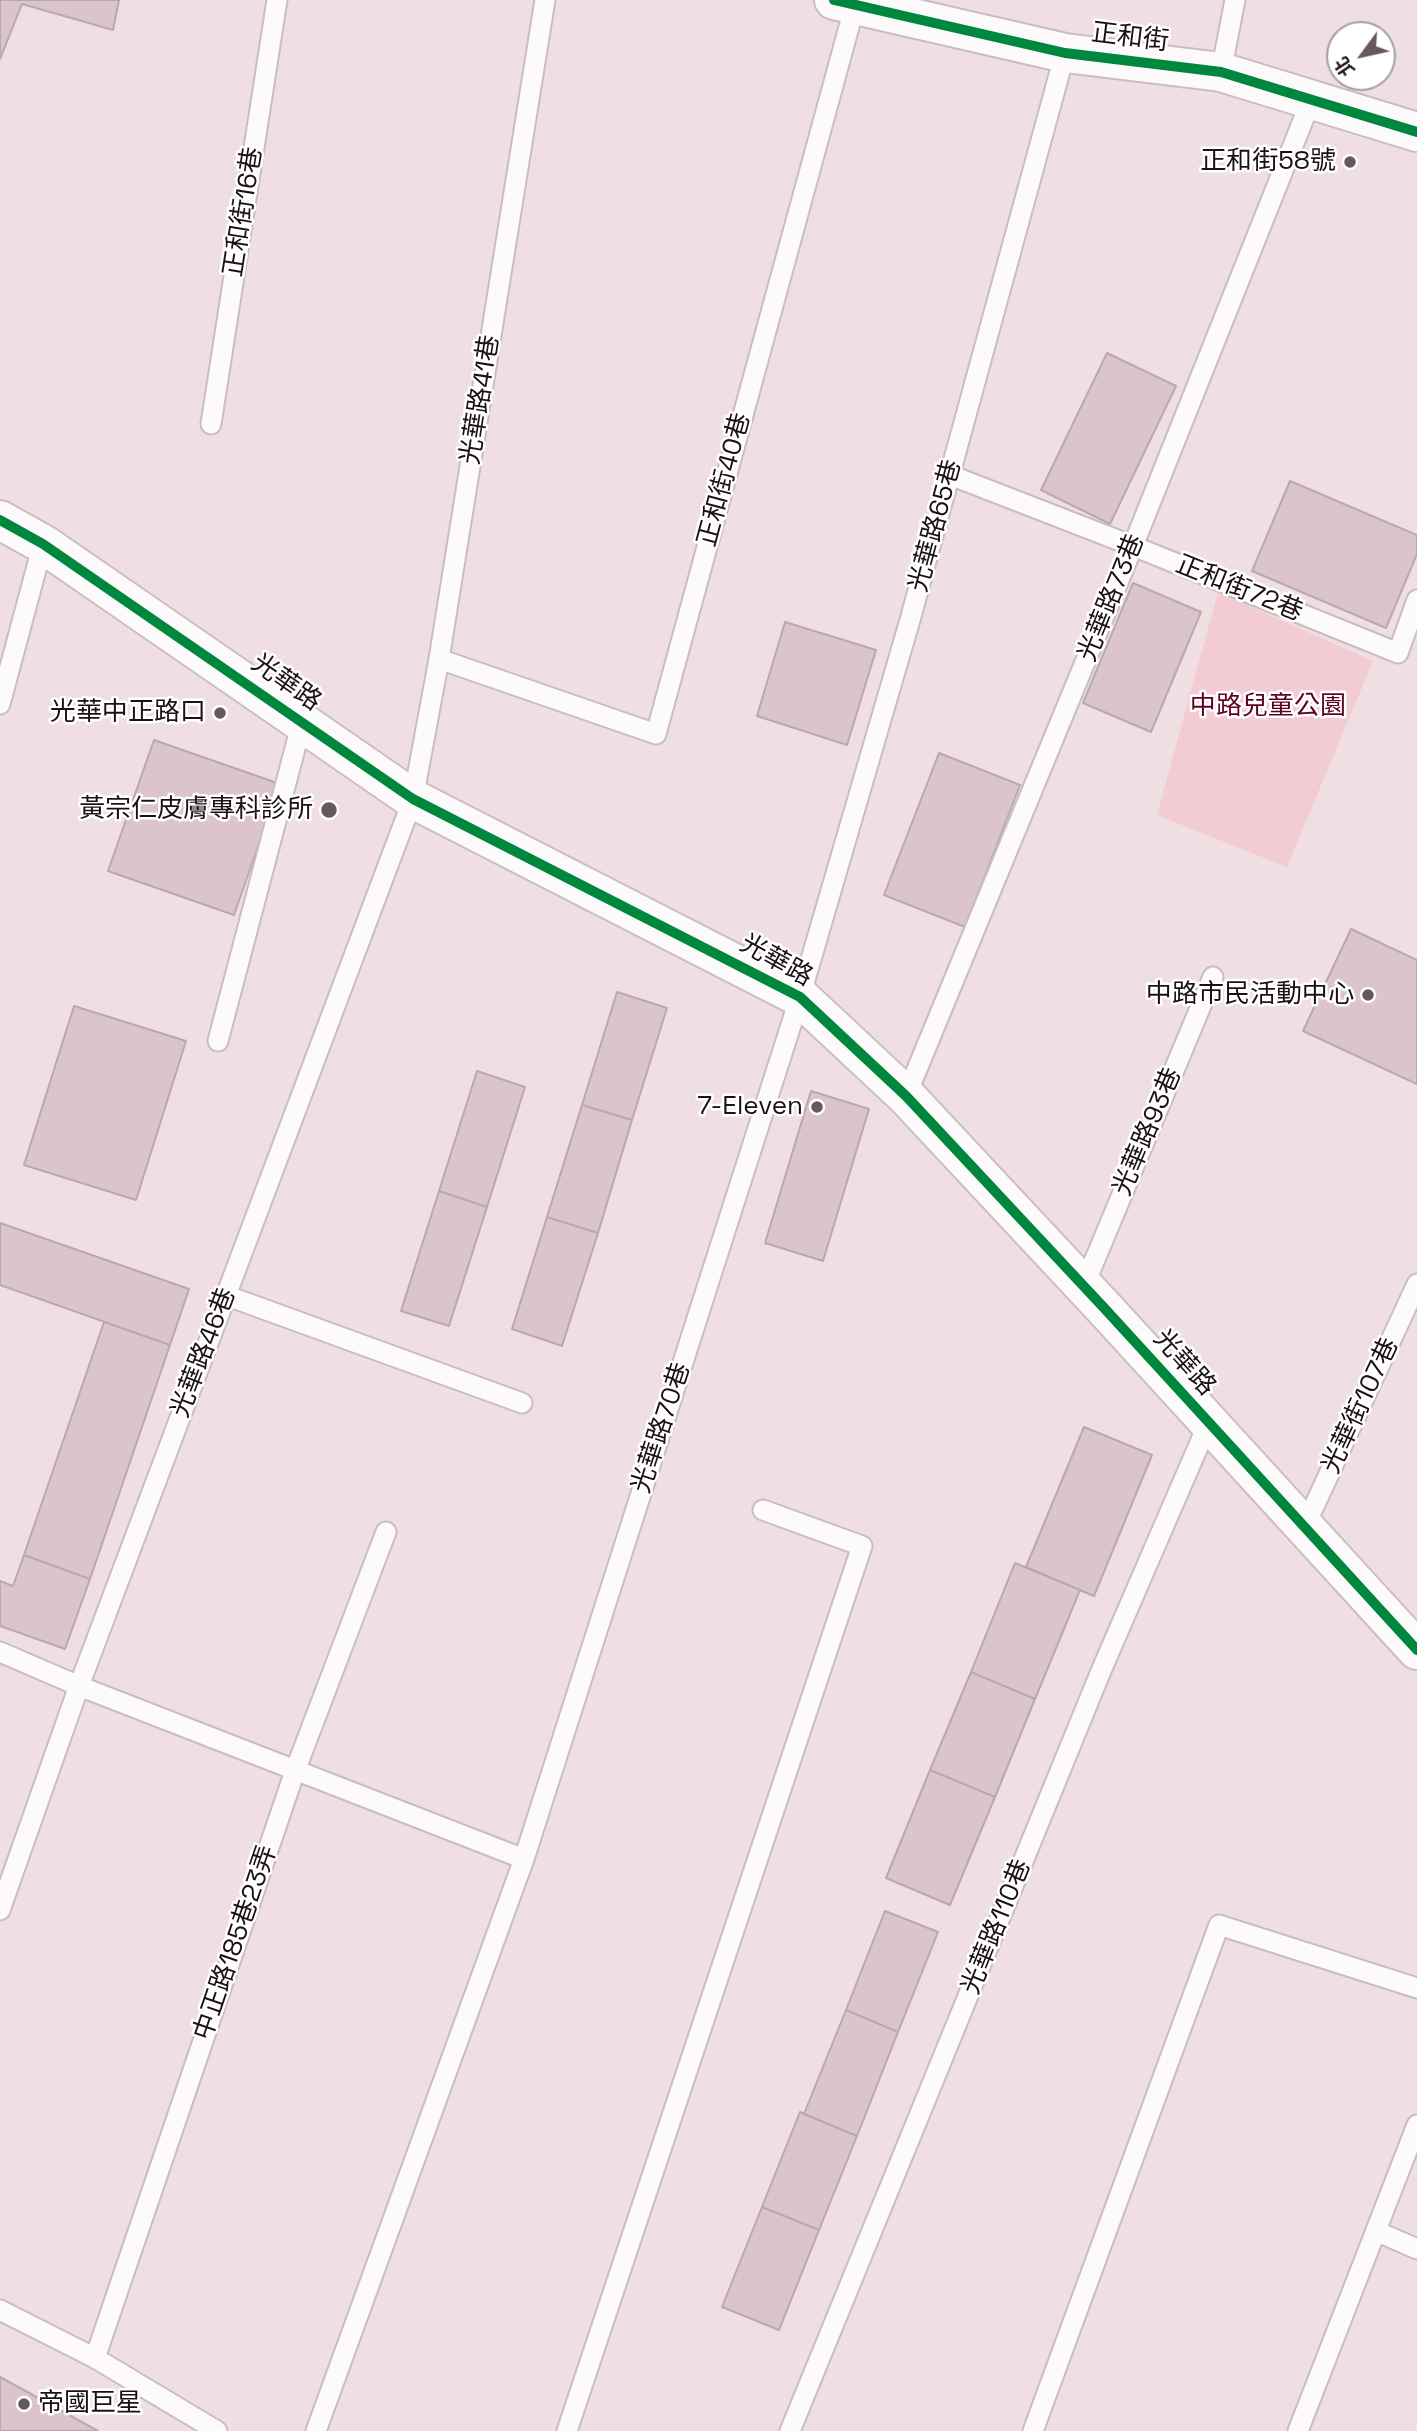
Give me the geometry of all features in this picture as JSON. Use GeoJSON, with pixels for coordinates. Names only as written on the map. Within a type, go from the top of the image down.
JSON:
{"type":"FeatureCollection","features":[{"type":"Feature","properties":{"kind":"street","name":"正和街"},"geometry":{"type":"LineString","coordinates":[[844,2],[1065,53],[1222,72],[1417,132]]}},
{"type":"Feature","properties":{"kind":"street","name":"光華路"},"geometry":{"type":"LineString","coordinates":[[0,520],[43,544],[413,799],[800,997],[906,1096],[1417,1650]]}},
{"type":"Feature","properties":{"kind":"lane","name":"正和街16巷"},"geometry":{"type":"LineString","coordinates":[[211,424],[277,0]]}},
{"type":"Feature","properties":{"kind":"lane","name":"光華路41巷"},"geometry":{"type":"LineString","coordinates":[[413,799],[439,659],[545,0]]}},
{"type":"Feature","properties":{"kind":"lane"},"geometry":{"type":"LineString","coordinates":[[1222,72],[1235,0]]}},
{"type":"Feature","properties":{"kind":"lane","name":"正和街40巷"},"geometry":{"type":"LineString","coordinates":[[439,659],[656,734],[844,2]]}},
{"type":"Feature","properties":{"kind":"lane","name":"光華路65巷"},"geometry":{"type":"LineString","coordinates":[[800,997],[906,633],[1065,53]]}},
{"type":"Feature","properties":{"kind":"lane","name":"光華路73巷"},"geometry":{"type":"LineString","coordinates":[[906,1096],[1133,546],[1312,98]]}},
{"type":"Feature","properties":{"kind":"lane","name":"正和街72巷"},"geometry":{"type":"LineString","coordinates":[[950,475],[1417,661]]}},
{"type":"Feature","properties":{"kind":"lane"},"geometry":{"type":"LineString","coordinates":[[0,704],[43,544]]}},
{"type":"Feature","properties":{"kind":"lane"},"geometry":{"type":"LineString","coordinates":[[1398,653],[1417,600]]}},
{"type":"Feature","properties":{"kind":"lane"},"geometry":{"type":"LineString","coordinates":[[218,1041],[302,722]]}},
{"type":"Feature","properties":{"kind":"lane","name":"光華路46巷"},"geometry":{"type":"LineString","coordinates":[[0,1910],[79,1686],[413,799]]}},
{"type":"Feature","properties":{"kind":"lane","name":"光華路93巷"},"geometry":{"type":"LineString","coordinates":[[1083,1288],[1213,977]]}},
{"type":"Feature","properties":{"kind":"lane","name":"光華路70巷"},"geometry":{"type":"LineString","coordinates":[[316,2431],[524,1859],[800,997]]}},
{"type":"Feature","properties":{"kind":"lane","name":"光華街107巷"},"geometry":{"type":"LineString","coordinates":[[1304,1528],[1417,1284]]}},
{"type":"Feature","properties":{"kind":"lane"},"geometry":{"type":"LineString","coordinates":[[225,1295],[522,1404]]}},
{"type":"Feature","properties":{"kind":"lane","name":"光華路110巷"},"geometry":{"type":"LineString","coordinates":[[790,2431],[1096,1684],[1208,1424]]}},
{"type":"Feature","properties":{"kind":"lane"},"geometry":{"type":"LineString","coordinates":[[567,2431],[862,1546],[763,1510]]}},
{"type":"Feature","properties":{"kind":"lane","name":"中正路185巷23弄"},"geometry":{"type":"LineString","coordinates":[[95,2358],[295,1771],[386,1532]]}},
{"type":"Feature","properties":{"kind":"lane"},"geometry":{"type":"LineString","coordinates":[[0,1652],[79,1686],[524,1859]]}},
{"type":"Feature","properties":{"kind":"lane"},"geometry":{"type":"LineString","coordinates":[[1033,2431],[1219,1925],[1417,1988]]}},
{"type":"Feature","properties":{"kind":"lane"},"geometry":{"type":"LineString","coordinates":[[1298,2431],[1417,2125]]}},
{"type":"Feature","properties":{"kind":"lane"},"geometry":{"type":"LineString","coordinates":[[1376,2231],[1417,2249]]}},
{"type":"Feature","properties":{"kind":"lane"},"geometry":{"type":"LineString","coordinates":[[0,2311],[95,2358],[216,2431]]}},
{"type":"Feature","properties":{"kind":"green space","name":"中路兒童公園"},"geometry":{"type":"Polygon","coordinates":[[[1218,592],[1373,661],[1287,867],[1157,815],[1218,592]]]}},
{"type":"Feature","properties":{"kind":"building"},"geometry":{"type":"Polygon","coordinates":[[[0,0],[119,0],[113,30],[22,4],[0,59],[0,0]]]}},
{"type":"Feature","properties":{"kind":"building"},"geometry":{"type":"Polygon","coordinates":[[[1107,353],[1176,386],[1110,524],[1041,490],[1107,353]]]}},
{"type":"Feature","properties":{"kind":"building"},"geometry":{"type":"Polygon","coordinates":[[[1290,481],[1417,535],[1417,554],[1386,628],[1252,571],[1290,481]]]}},
{"type":"Feature","properties":{"kind":"building"},"geometry":{"type":"Polygon","coordinates":[[[1133,583],[1201,612],[1151,732],[1083,703],[1133,583]]]}},
{"type":"Feature","properties":{"kind":"building"},"geometry":{"type":"Polygon","coordinates":[[[785,622],[876,650],[847,745],[757,716],[785,622]]]}},
{"type":"Feature","properties":{"kind":"building"},"geometry":{"type":"Polygon","coordinates":[[[154,740],[280,784],[234,915],[108,871],[154,740]]]}},
{"type":"Feature","properties":{"kind":"building"},"geometry":{"type":"Polygon","coordinates":[[[939,753],[1020,785],[965,927],[884,895],[939,753]]]}},
{"type":"Feature","properties":{"kind":"building","name":"中路市民活動中心"},"geometry":{"type":"Polygon","coordinates":[[[1351,929],[1417,960],[1417,1084],[1303,1031],[1351,929]]]}},
{"type":"Feature","properties":{"kind":"building"},"geometry":{"type":"Polygon","coordinates":[[[617,992],[667,1008],[632,1120],[582,1105],[617,992]]]}},
{"type":"Feature","properties":{"kind":"building"},"geometry":{"type":"Polygon","coordinates":[[[74,1006],[186,1041],[136,1200],[24,1165],[74,1006]]]}},
{"type":"Feature","properties":{"kind":"building"},"geometry":{"type":"Polygon","coordinates":[[[477,1071],[525,1087],[487,1207],[439,1191],[477,1071]]]}},
{"type":"Feature","properties":{"kind":"building"},"geometry":{"type":"Polygon","coordinates":[[[811,1091],[869,1109],[823,1261],[765,1243],[811,1091]]]}},
{"type":"Feature","properties":{"kind":"building"},"geometry":{"type":"Polygon","coordinates":[[[582,1105],[632,1120],[598,1233],[547,1217],[582,1105]]]}},
{"type":"Feature","properties":{"kind":"building"},"geometry":{"type":"Polygon","coordinates":[[[439,1191],[487,1207],[449,1326],[401,1311],[439,1191]]]}},
{"type":"Feature","properties":{"kind":"building"},"geometry":{"type":"Polygon","coordinates":[[[547,1217],[598,1233],[562,1346],[512,1329],[547,1217]]]}},
{"type":"Feature","properties":{"kind":"building"},"geometry":{"type":"Polygon","coordinates":[[[0,1223],[189,1289],[170,1345],[0,1285],[0,1223]]]}},
{"type":"Feature","properties":{"kind":"building"},"geometry":{"type":"Polygon","coordinates":[[[104,1322],[170,1345],[90,1579],[24,1555],[104,1322]]]}},
{"type":"Feature","properties":{"kind":"building"},"geometry":{"type":"Polygon","coordinates":[[[1084,1427],[1152,1455],[1094,1596],[1026,1567],[1084,1427]]]}},
{"type":"Feature","properties":{"kind":"building"},"geometry":{"type":"Polygon","coordinates":[[[24,1555],[90,1579],[65,1649],[0,1626],[0,1581],[13,1586],[24,1555]]]}},
{"type":"Feature","properties":{"kind":"building"},"geometry":{"type":"Polygon","coordinates":[[[1015,1563],[1080,1590],[1035,1699],[971,1672],[1015,1563]]]}},
{"type":"Feature","properties":{"kind":"building"},"geometry":{"type":"Polygon","coordinates":[[[971,1672],[1035,1699],[995,1797],[930,1770],[971,1672]]]}},
{"type":"Feature","properties":{"kind":"building"},"geometry":{"type":"Polygon","coordinates":[[[930,1770],[995,1797],[950,1905],[886,1878],[930,1770]]]}},
{"type":"Feature","properties":{"kind":"building"},"geometry":{"type":"Polygon","coordinates":[[[885,1911],[938,1932],[898,2032],[846,2010],[885,1911]]]}},
{"type":"Feature","properties":{"kind":"building"},"geometry":{"type":"Polygon","coordinates":[[[846,2010],[898,2032],[857,2136],[804,2114],[846,2010]]]}},
{"type":"Feature","properties":{"kind":"building"},"geometry":{"type":"Polygon","coordinates":[[[800,2112],[857,2136],[819,2230],[762,2207],[800,2112]]]}},
{"type":"Feature","properties":{"kind":"building"},"geometry":{"type":"Polygon","coordinates":[[[762,2207],[819,2230],[779,2330],[722,2307],[762,2207]]]}},
{"type":"Feature","properties":{"kind":"building","name":"帝國巨星"},"geometry":{"type":"Polygon","coordinates":[[[0,2377],[98,2431],[0,2431],[0,2377]]]}},
{"type":"Feature","properties":{"kind":"cycle path"},"geometry":{"type":"LineString","coordinates":[[834,0],[1065,53],[1221,72],[1417,132]]}},
{"type":"Feature","properties":{"kind":"cycle path"},"geometry":{"type":"LineString","coordinates":[[0,520],[43,544],[413,799],[800,997],[906,1096],[1417,1650]]}},
{"type":"Feature","properties":{"kind":"place","name":"正和街58號"},"geometry":{"type":"Point","coordinates":[1350,162]}},
{"type":"Feature","properties":{"kind":"place","name":"光華中正路口"},"geometry":{"type":"Point","coordinates":[220,713]}},
{"type":"Feature","properties":{"kind":"place","name":"黃宗仁皮膚專科診所"},"geometry":{"type":"Point","coordinates":[329,810]}},
{"type":"Feature","properties":{"kind":"place","name":"中路市民活動中心"},"geometry":{"type":"Point","coordinates":[1368,995]}},
{"type":"Feature","properties":{"kind":"place","name":"7-Eleven"},"geometry":{"type":"Point","coordinates":[817,1107]}},
{"type":"Feature","properties":{"kind":"place","name":"帝國巨星"},"geometry":{"type":"Point","coordinates":[24,2404]}}]}
